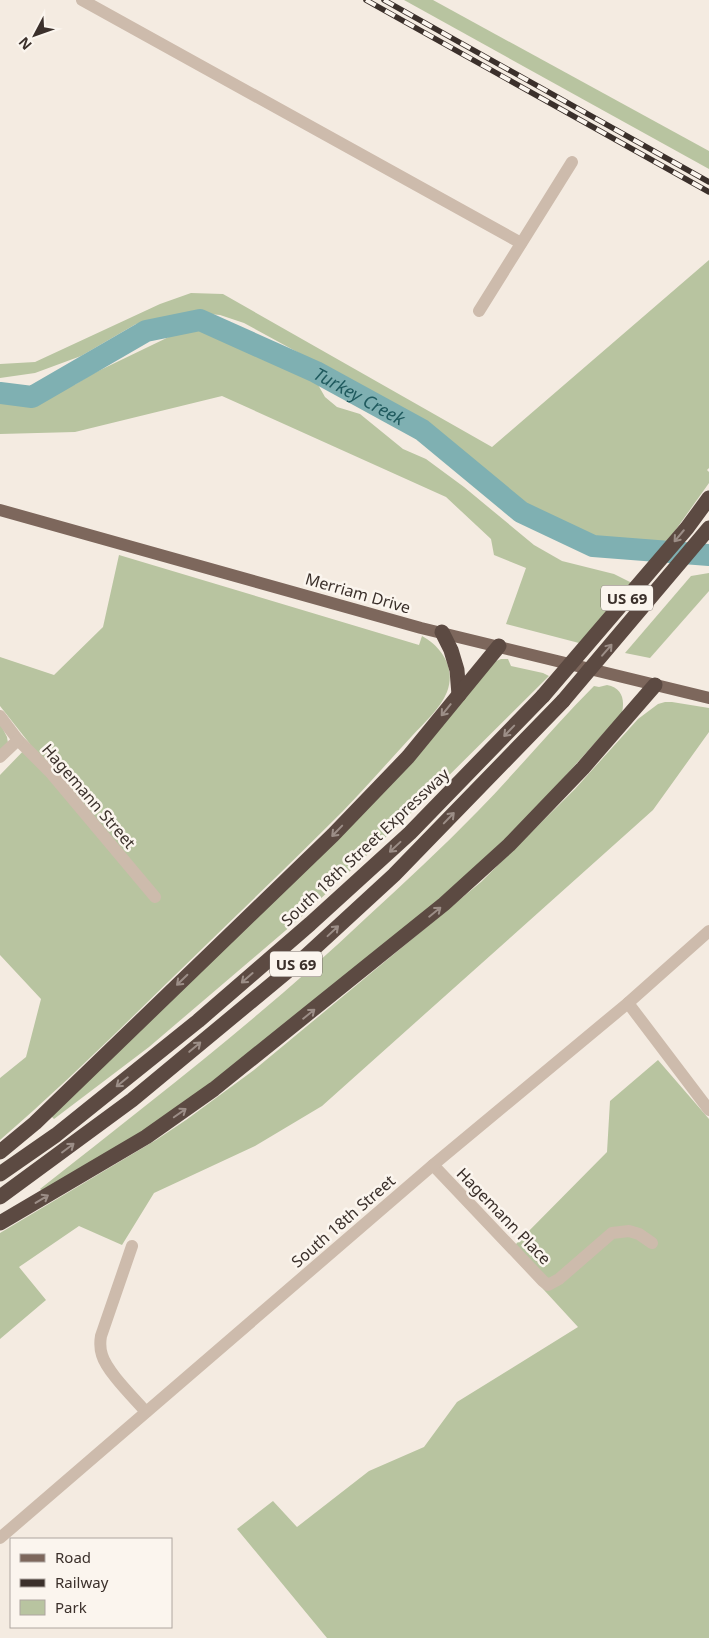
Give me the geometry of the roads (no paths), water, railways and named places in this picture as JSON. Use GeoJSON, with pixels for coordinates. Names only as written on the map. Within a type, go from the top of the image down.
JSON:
{"type":"FeatureCollection","features":[{"type":"Feature","properties":{"kind":"highway","name":"South 18th Street Expressway"},"geometry":{"type":"LineString","coordinates":[[0,1174],[56,1135],[198,1021],[310,924],[410,833],[543,696],[687,528],[709,498]]}},
{"type":"Feature","properties":{"kind":"highway","name":"US 69"},"geometry":{"type":"LineString","coordinates":[[0,1197],[132,1100],[307,955],[394,875],[563,700],[709,528]]}},
{"type":"Feature","properties":{"kind":"highway"},"geometry":{"type":"LineString","coordinates":[[442,632],[451,650],[457,670],[459,695]]}},
{"type":"Feature","properties":{"kind":"highway"},"geometry":{"type":"LineString","coordinates":[[0,1152],[35,1123],[333,835],[408,757],[499,646]]}},
{"type":"Feature","properties":{"kind":"highway"},"geometry":{"type":"LineString","coordinates":[[0,1223],[146,1138],[214,1089],[444,904],[509,845],[583,768],[655,684]]}},
{"type":"Feature","properties":{"kind":"main road","name":"Merriam Drive"},"geometry":{"type":"LineString","coordinates":[[0,510],[442,632],[709,698]]}},
{"type":"Feature","properties":{"kind":"street"},"geometry":{"type":"LineString","coordinates":[[82,0],[522,243]]}},
{"type":"Feature","properties":{"kind":"street"},"geometry":{"type":"LineString","coordinates":[[479,311],[572,162]]}},
{"type":"Feature","properties":{"kind":"street","name":"Hagemann Street"},"geometry":{"type":"LineString","coordinates":[[0,716],[18,740],[50,772],[154,896]]}},
{"type":"Feature","properties":{"kind":"street"},"geometry":{"type":"LineString","coordinates":[[0,757],[18,740]]}},
{"type":"Feature","properties":{"kind":"street","name":"South 18th Street"},"geometry":{"type":"LineString","coordinates":[[0,1538],[433,1165],[628,1003],[709,931]]}},
{"type":"Feature","properties":{"kind":"street"},"geometry":{"type":"LineString","coordinates":[[628,1003],[709,1110]]}},
{"type":"Feature","properties":{"kind":"street","name":"Hagemann Place"},"geometry":{"type":"LineString","coordinates":[[433,1165],[548,1285],[559,1279],[612,1233],[629,1231],[639,1234],[652,1243]]}},
{"type":"Feature","properties":{"kind":"street"},"geometry":{"type":"LineString","coordinates":[[132,1246],[100,1345],[102,1356],[108,1368],[146,1412]]}},
{"type":"Feature","properties":{"kind":"waterway","name":"Turkey Creek"},"geometry":{"type":"LineString","coordinates":[[0,393],[32,397],[146,331],[200,320],[316,372],[422,430],[521,512],[593,546],[709,555]]}},
{"type":"Feature","properties":{"kind":"railway"},"geometry":{"type":"LineString","coordinates":[[366,0],[709,192]]}},
{"type":"Feature","properties":{"kind":"railway"},"geometry":{"type":"LineString","coordinates":[[384,0],[709,182]]}}]}
